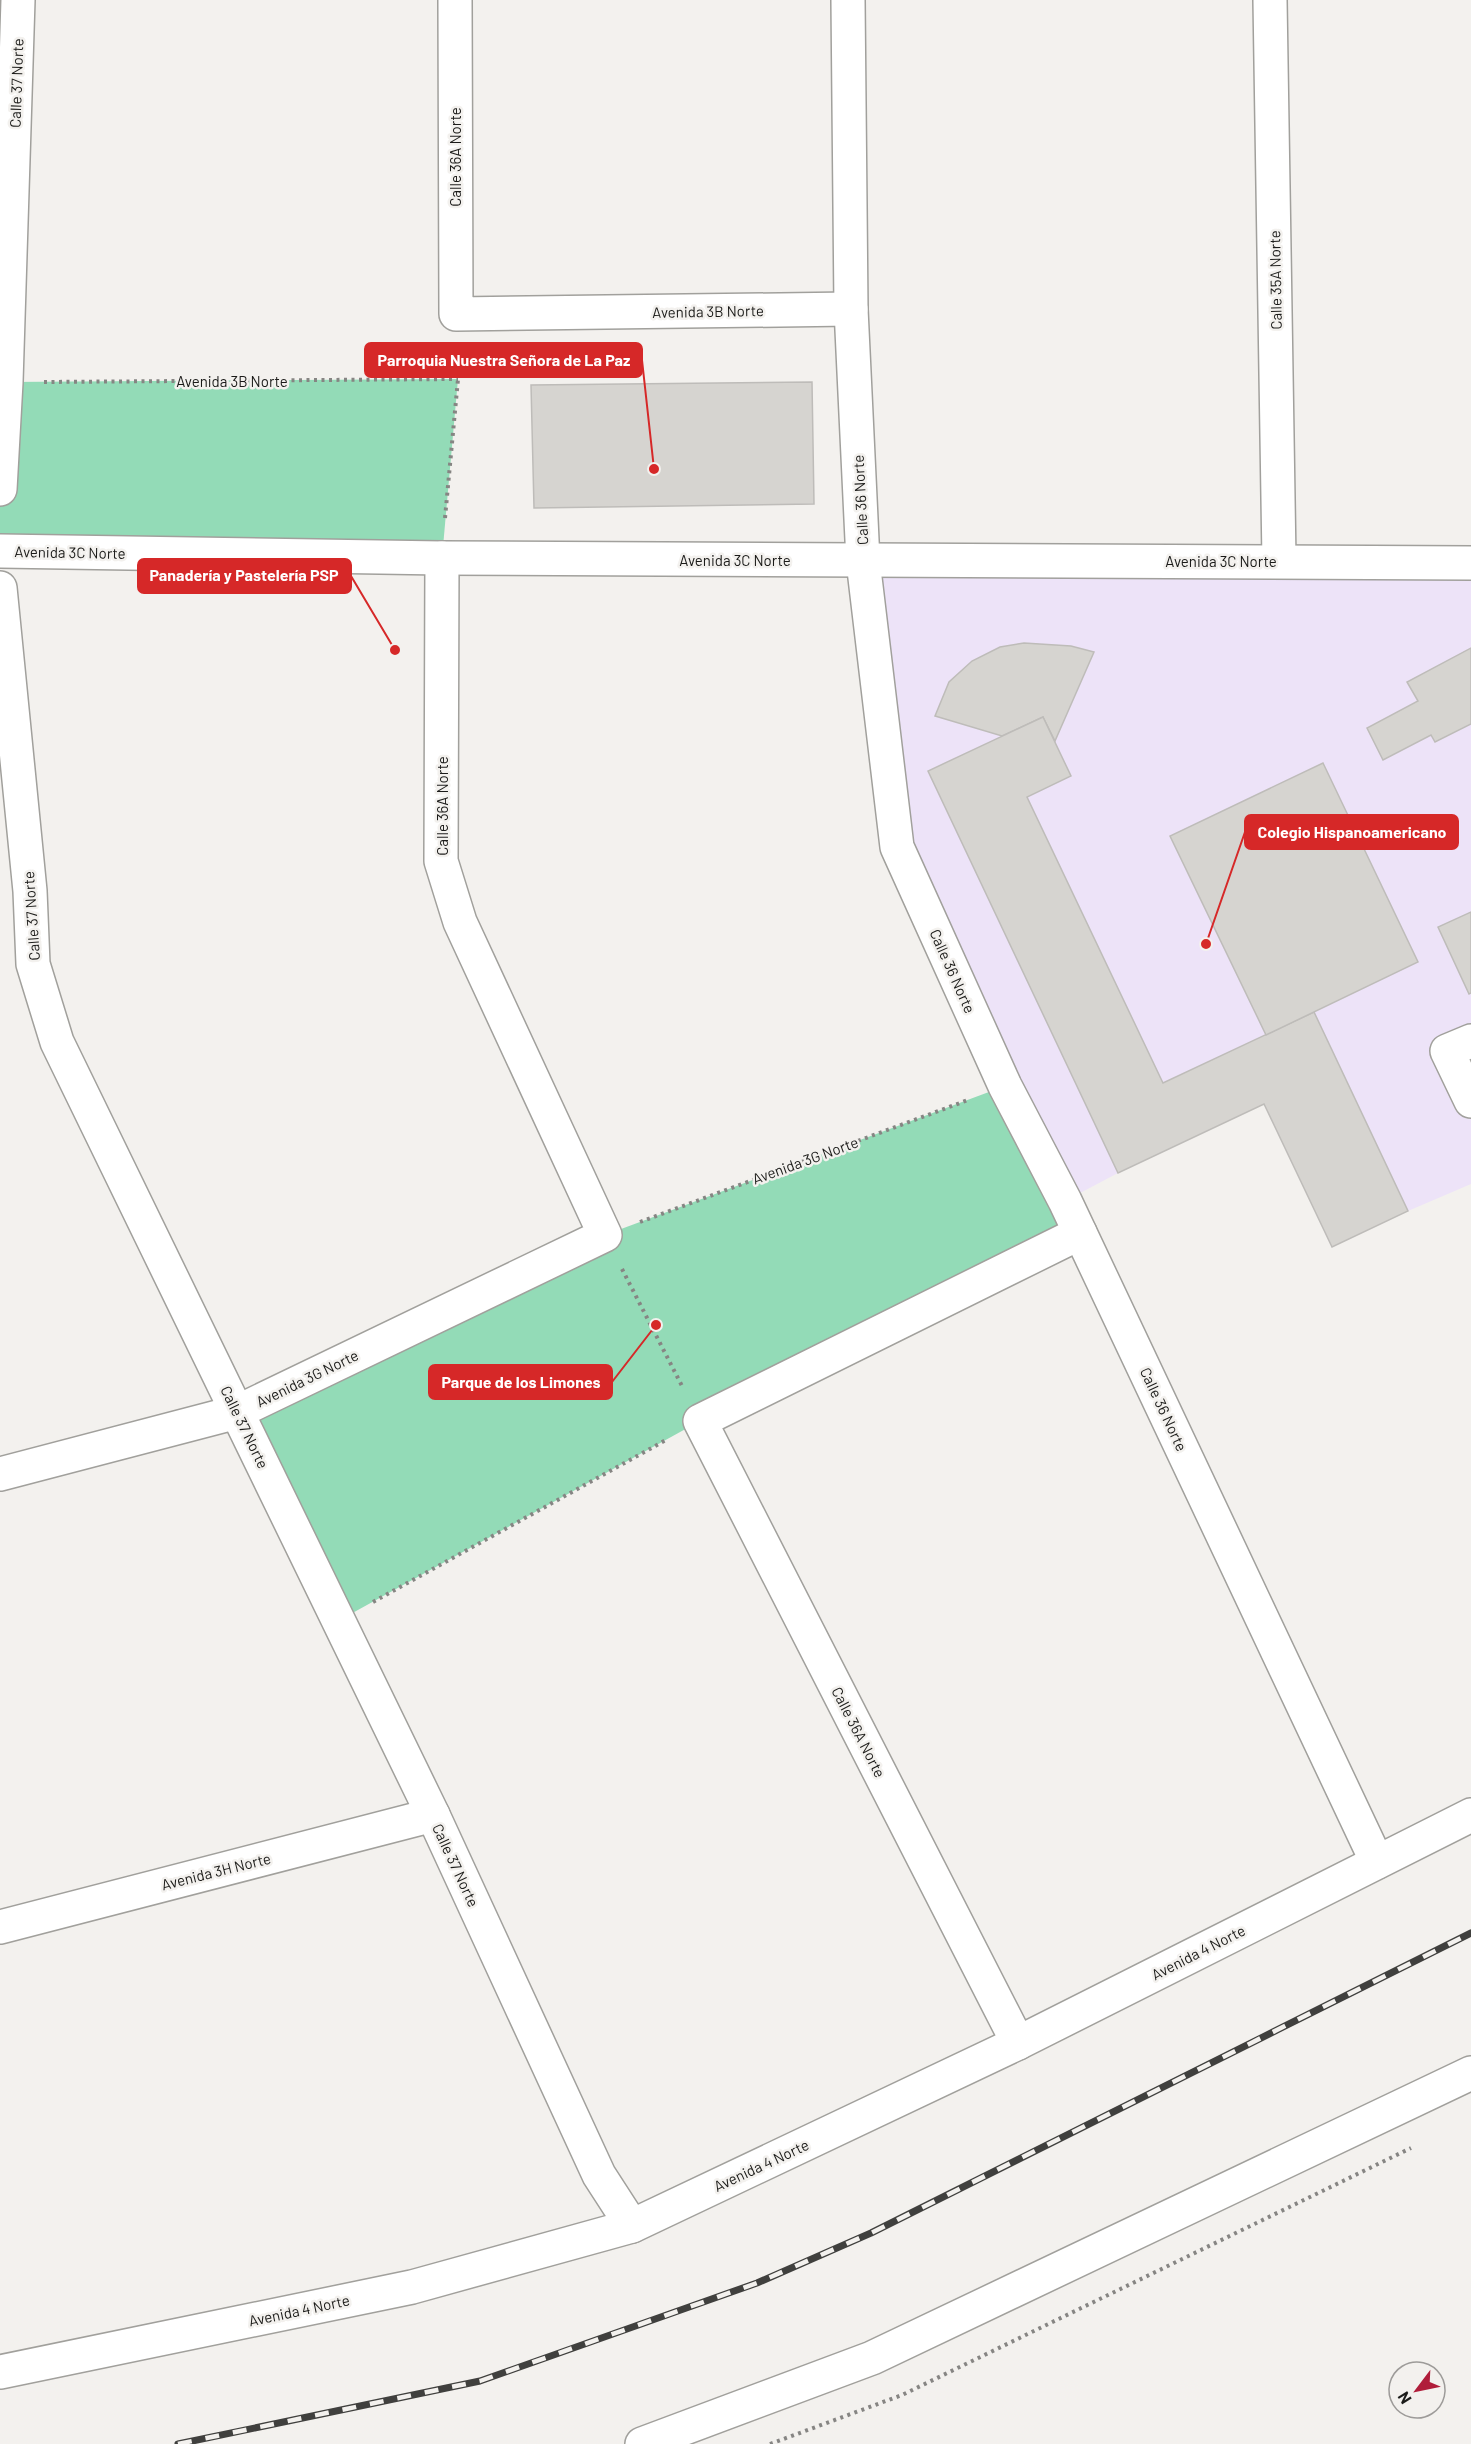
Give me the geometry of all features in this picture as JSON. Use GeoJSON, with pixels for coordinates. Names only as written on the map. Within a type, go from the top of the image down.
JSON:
{"type":"FeatureCollection","features":[{"type":"Feature","properties":{"kind":"street","name":"Calle 37 Norte"},"geometry":{"type":"LineString","coordinates":[[0,489],[6,382],[18,0]]}},
{"type":"Feature","properties":{"kind":"street","name":"Calle 36A Norte"},"geometry":{"type":"LineString","coordinates":[[455,0],[456,314]]}},
{"type":"Feature","properties":{"kind":"street","name":"Calle 36 Norte"},"geometry":{"type":"LineString","coordinates":[[848,0],[851,309],[863,561],[897,847],[1005,1086],[1080,1233],[1377,1862]]}},
{"type":"Feature","properties":{"kind":"street","name":"Calle 35A Norte"},"geometry":{"type":"LineString","coordinates":[[1270,0],[1280,560]]}},
{"type":"Feature","properties":{"kind":"street","name":"Avenida 3B Norte"},"geometry":{"type":"LineString","coordinates":[[456,314],[851,309]]}},
{"type":"Feature","properties":{"kind":"street","name":"Avenida 3C Norte"},"geometry":{"type":"LineString","coordinates":[[0,551],[442,558],[863,561],[1280,560],[1471,563]]}},
{"type":"Feature","properties":{"kind":"street","name":"Calle 36A Norte"},"geometry":{"type":"LineString","coordinates":[[442,558],[441,861],[460,922],[602,1237]]}},
{"type":"Feature","properties":{"kind":"street","name":"Calle 37 Norte"},"geometry":{"type":"LineString","coordinates":[[0,588],[30,891],[33,964],[57,1042],[433,1815],[599,2175],[632,2226]]}},
{"type":"Feature","properties":{"kind":"street"},"geometry":{"type":"LineString","coordinates":[[1459,1046],[1471,1101]]}},
{"type":"Feature","properties":{"kind":"street"},"geometry":{"type":"LineString","coordinates":[[707,1418],[1080,1233]]}},
{"type":"Feature","properties":{"kind":"street","name":"Avenida 3G Norte"},"geometry":{"type":"LineString","coordinates":[[0,1474],[237,1412],[602,1237]]}},
{"type":"Feature","properties":{"kind":"street","name":"Calle 36A Norte"},"geometry":{"type":"LineString","coordinates":[[707,1418],[1018,2043]]}},
{"type":"Feature","properties":{"kind":"street","name":"Avenida 3H Norte"},"geometry":{"type":"LineString","coordinates":[[0,1927],[433,1815]]}},
{"type":"Feature","properties":{"kind":"street","name":"Avenida 4 Norte"},"geometry":{"type":"LineString","coordinates":[[0,2372],[412,2287],[632,2226],[1018,2043],[1471,1815]]}},
{"type":"Feature","properties":{"kind":"street"},"geometry":{"type":"LineString","coordinates":[[642,2444],[872,2358],[1471,2073]]}},
{"type":"Feature","properties":{"kind":"path","name":"Avenida 3B Norte"},"geometry":{"type":"LineString","coordinates":[[6,382],[458,380],[442,558]]}},
{"type":"Feature","properties":{"kind":"path","name":"Avenida 3G Norte"},"geometry":{"type":"LineString","coordinates":[[602,1237],[1005,1086]]}},
{"type":"Feature","properties":{"kind":"path"},"geometry":{"type":"LineString","coordinates":[[338,1621],[707,1418],[602,1237]]}},
{"type":"Feature","properties":{"kind":"path"},"geometry":{"type":"LineString","coordinates":[[770,2444],[902,2395],[1417,2145]]}},
{"type":"Feature","properties":{"kind":"shaded area"},"geometry":{"type":"Polygon","coordinates":[[[863,561],[1471,563],[1471,1041],[1447,1051],[1471,1101],[1471,1184],[1332,1247],[1264,1104],[1118,1173],[1065,1201],[897,847],[863,561]]]}},
{"type":"Feature","properties":{"kind":"green space"},"geometry":{"type":"Polygon","coordinates":[[[458,379],[442,558],[0,551],[0,489],[6,382],[458,379]]]}},
{"type":"Feature","properties":{"kind":"green space"},"geometry":{"type":"Polygon","coordinates":[[[1005,1086],[1080,1233],[700,1421],[338,1621],[237,1412],[605,1235],[1005,1086]]]}},
{"type":"Feature","properties":{"kind":"building"},"geometry":{"type":"Polygon","coordinates":[[[812,382],[814,504],[534,508],[531,385],[812,382]]]}},
{"type":"Feature","properties":{"kind":"building"},"geometry":{"type":"Polygon","coordinates":[[[1024,643],[1071,646],[1094,652],[1055,741],[1043,717],[1002,736],[935,716],[949,682],[972,661],[1000,647],[1024,643]]]}},
{"type":"Feature","properties":{"kind":"building"},"geometry":{"type":"Polygon","coordinates":[[[1471,648],[1471,724],[1435,742],[1431,735],[1383,760],[1367,728],[1418,701],[1407,682],[1471,648]]]}},
{"type":"Feature","properties":{"kind":"building"},"geometry":{"type":"Polygon","coordinates":[[[1043,717],[1071,776],[1027,797],[1163,1083],[1314,1012],[1408,1211],[1332,1247],[1264,1104],[1118,1173],[928,771],[1043,717]]]}},
{"type":"Feature","properties":{"kind":"building"},"geometry":{"type":"Polygon","coordinates":[[[1323,763],[1418,962],[1266,1035],[1170,836],[1323,763]]]}},
{"type":"Feature","properties":{"kind":"building"},"geometry":{"type":"Polygon","coordinates":[[[1471,912],[1471,993],[1469,994],[1438,927],[1471,912]]]}},
{"type":"Feature","properties":{"kind":"railway"},"geometry":{"type":"LineString","coordinates":[[178,2444],[480,2381],[757,2283],[871,2233],[1471,1933]]}},
{"type":"Feature","properties":{"kind":"place","name":"Parroquia Nuestra Señora de La Paz"},"geometry":{"type":"Point","coordinates":[654,469]}},
{"type":"Feature","properties":{"kind":"place","name":"Panadería y Pastelería PSP"},"geometry":{"type":"Point","coordinates":[395,650]}},
{"type":"Feature","properties":{"kind":"place","name":"Colegio Hispanoamericano"},"geometry":{"type":"Point","coordinates":[1206,944]}},
{"type":"Feature","properties":{"kind":"place","name":"Parque de los Limones"},"geometry":{"type":"Point","coordinates":[656,1325]}}]}
